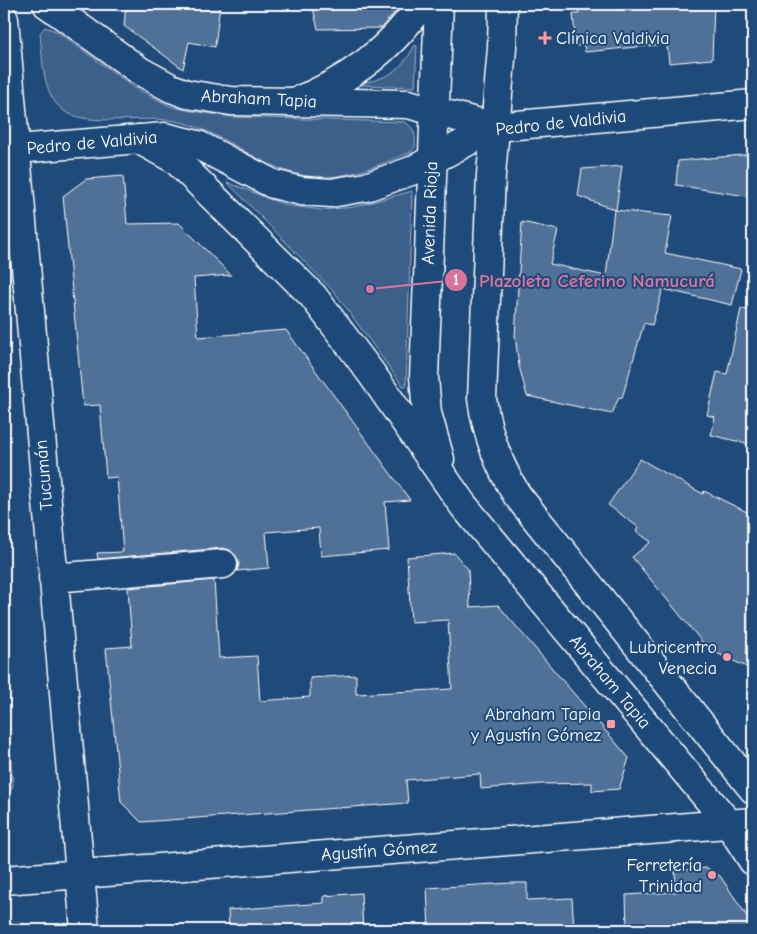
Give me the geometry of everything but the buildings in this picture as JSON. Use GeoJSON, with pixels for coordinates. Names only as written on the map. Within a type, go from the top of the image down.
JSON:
{"type":"FeatureCollection","features":[{"type":"Feature","properties":{"kind":"street","name":"Abraham Tapia"},"geometry":{"type":"LineString","coordinates":[[47,4],[140,71],[171,88],[187,94],[220,100],[408,104],[495,127]]}},
{"type":"Feature","properties":{"kind":"street"},"geometry":{"type":"LineString","coordinates":[[294,102],[323,90],[369,60],[395,36],[421,4]]}},
{"type":"Feature","properties":{"kind":"street","name":"Avenida Rioja"},"geometry":{"type":"LineString","coordinates":[[439,4],[425,393],[432,434],[438,453],[463,506]]}},
{"type":"Feature","properties":{"kind":"street"},"geometry":{"type":"LineString","coordinates":[[503,4],[502,48],[491,175],[482,399],[488,434],[494,452],[517,495],[753,789]]}},
{"type":"Feature","properties":{"kind":"street","name":"Tucumán"},"geometry":{"type":"LineString","coordinates":[[4,19],[10,150],[53,578],[85,930]]}},
{"type":"Feature","properties":{"kind":"street","name":"Pedro de Valdivia"},"geometry":{"type":"LineString","coordinates":[[10,150],[159,136],[198,145],[273,184],[301,192],[342,192],[366,187],[412,171],[495,127],[753,104]]}},
{"type":"Feature","properties":{"kind":"street"},"geometry":{"type":"LineString","coordinates":[[138,139],[176,160],[313,296],[371,373],[463,506]]}},
{"type":"Feature","properties":{"kind":"street","name":"Abraham Tapia"},"geometry":{"type":"LineString","coordinates":[[463,506],[741,823],[753,861]]}},
{"type":"Feature","properties":{"kind":"street"},"geometry":{"type":"LineString","coordinates":[[53,578],[223,564]]}},
{"type":"Feature","properties":{"kind":"street","name":"Agustín Gómez"},"geometry":{"type":"LineString","coordinates":[[4,880],[741,823]]}},
{"type":"Feature","properties":{"kind":"shaded area"},"geometry":{"type":"Polygon","coordinates":[[[45,27],[56,31],[135,88],[170,106],[232,117],[405,122],[414,133],[415,147],[411,152],[365,170],[329,177],[316,177],[280,169],[198,127],[180,122],[152,119],[103,120],[75,116],[64,111],[56,104],[47,86],[44,75],[40,33],[45,27]]]}},
{"type":"Feature","properties":{"kind":"shaded area"},"geometry":{"type":"Polygon","coordinates":[[[415,45],[417,46],[415,87],[360,85],[390,74],[404,61],[415,45]]]}},
{"type":"Feature","properties":{"kind":"shaded area"},"geometry":{"type":"Polygon","coordinates":[[[227,182],[285,205],[321,210],[354,207],[412,191],[406,387],[402,385],[336,294],[227,182]]]}},
{"type":"Feature","properties":{"kind":"shaded area"},"geometry":{"type":"Polygon","coordinates":[[[4,672],[13,786],[4,801],[4,672]]]}},
{"type":"Feature","properties":{"kind":"shaded area"},"geometry":{"type":"Polygon","coordinates":[[[22,920],[34,930],[4,930],[4,922],[22,920]]]}},
{"type":"Feature","properties":{"kind":"place","name":"Clínica Valdivia"},"geometry":{"type":"Point","coordinates":[545,38]}},
{"type":"Feature","properties":{"kind":"place","name":"Plazoleta Ceferino Namucurá"},"geometry":{"type":"Point","coordinates":[370,289]}},
{"type":"Feature","properties":{"kind":"place","name":"Lubricentro Venecia"},"geometry":{"type":"Point","coordinates":[727,657]}},
{"type":"Feature","properties":{"kind":"place","name":"Abraham Tapia y Agustín Gómez"},"geometry":{"type":"Point","coordinates":[611,724]}},
{"type":"Feature","properties":{"kind":"place","name":"Ferretería Trinidad"},"geometry":{"type":"Point","coordinates":[712,875]}}]}
